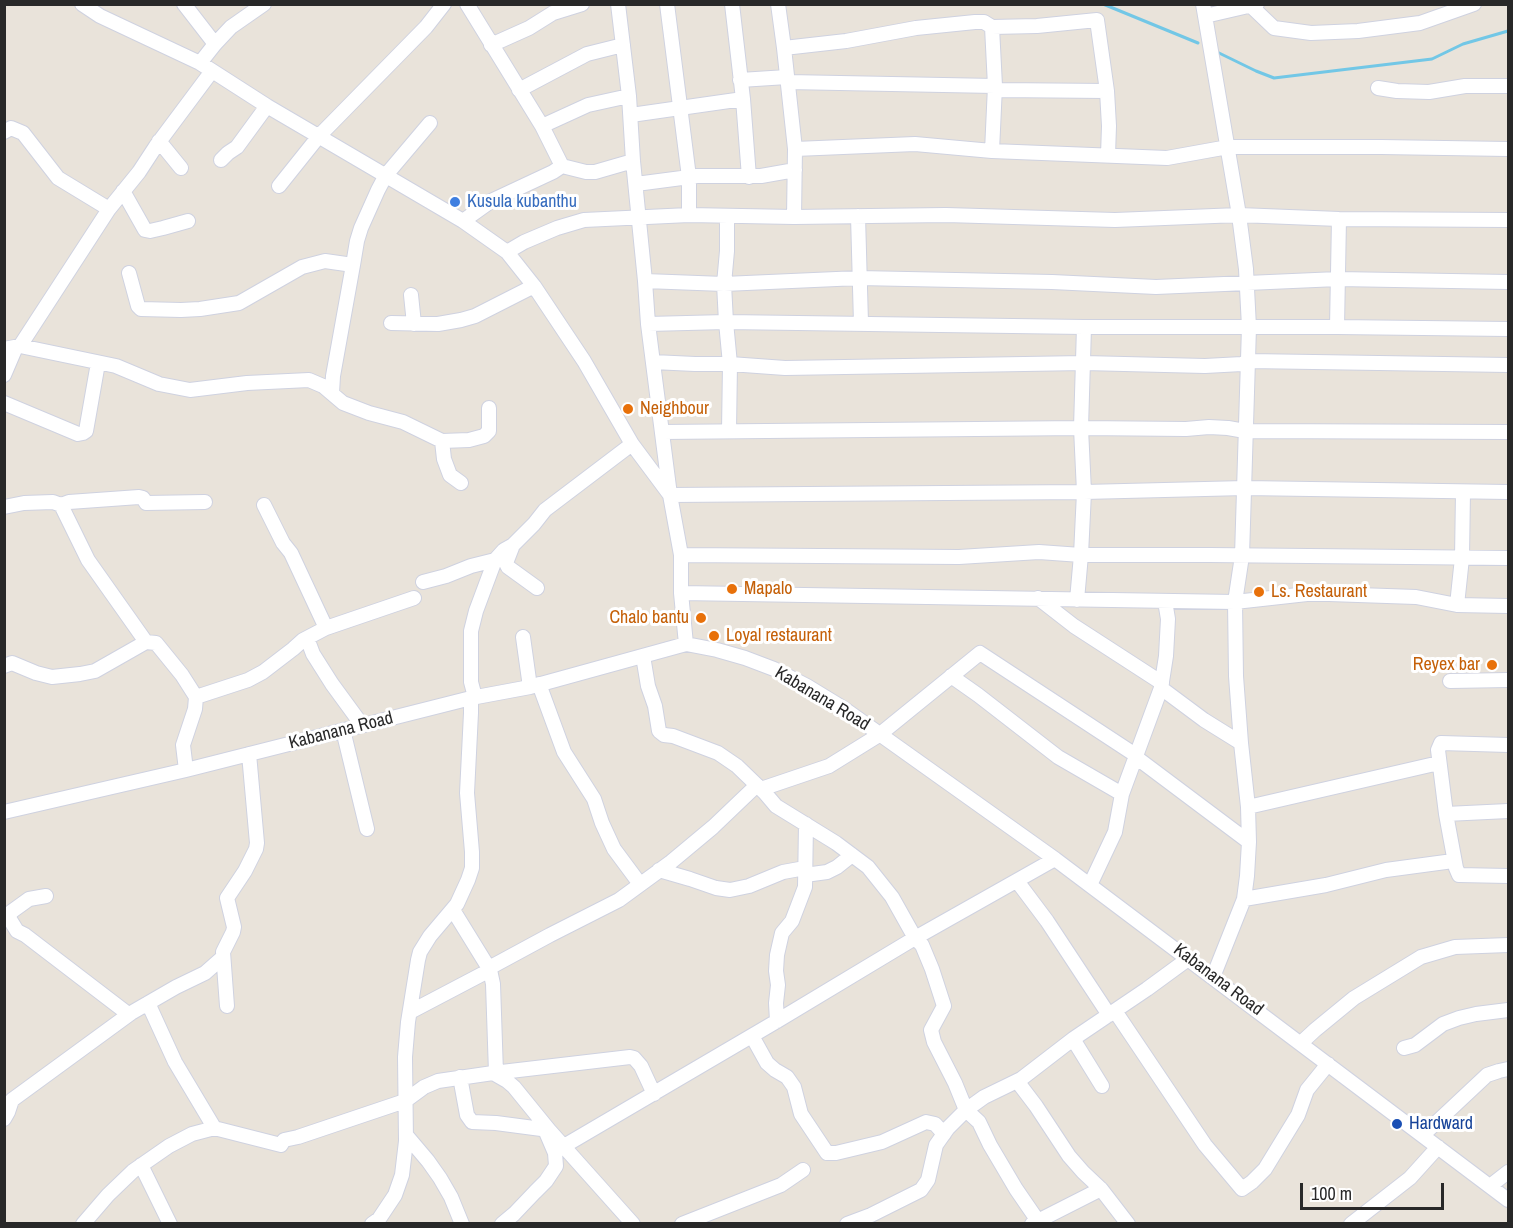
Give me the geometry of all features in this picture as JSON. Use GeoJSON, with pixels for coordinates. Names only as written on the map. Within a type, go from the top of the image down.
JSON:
{"type":"FeatureCollection","features":[{"type":"Feature","properties":{"kind":"street"},"geometry":{"type":"LineString","coordinates":[[82,4],[100,16],[206,67],[267,106],[463,221],[507,252],[534,286],[584,361],[632,444],[670,495]]}},
{"type":"Feature","properties":{"kind":"street"},"geometry":{"type":"LineString","coordinates":[[184,4],[215,44]]}},
{"type":"Feature","properties":{"kind":"street"},"geometry":{"type":"LineString","coordinates":[[4,375],[14,347],[109,209],[139,172],[206,67],[215,44],[231,27],[264,4]]}},
{"type":"Feature","properties":{"kind":"street"},"geometry":{"type":"LineString","coordinates":[[279,186],[319,136],[426,27],[444,4]]}},
{"type":"Feature","properties":{"kind":"street"},"geometry":{"type":"LineString","coordinates":[[467,4],[542,126],[562,166]]}},
{"type":"Feature","properties":{"kind":"street"},"geometry":{"type":"LineString","coordinates":[[491,45],[553,13],[582,4]]}},
{"type":"Feature","properties":{"kind":"street"},"geometry":{"type":"LineString","coordinates":[[618,4],[631,115],[648,324],[670,495],[681,555],[681,593],[686,644]]}},
{"type":"Feature","properties":{"kind":"street"},"geometry":{"type":"LineString","coordinates":[[667,4],[689,177],[689,215]]}},
{"type":"Feature","properties":{"kind":"street"},"geometry":{"type":"LineString","coordinates":[[732,4],[749,177]]}},
{"type":"Feature","properties":{"kind":"street"},"geometry":{"type":"LineString","coordinates":[[778,4],[795,149],[794,217]]}},
{"type":"Feature","properties":{"kind":"street"},"geometry":{"type":"LineString","coordinates":[[1213,977],[1244,899],[1249,842],[1236,676],[1235,602],[1242,556],[1249,327],[1246,269],[1239,215],[1204,10],[1254,5],[1274,28],[1311,33],[1358,31],[1420,22],[1474,4]]}},
{"type":"Feature","properties":{"kind":"street"},"geometry":{"type":"LineString","coordinates":[[784,48],[846,41],[916,28],[975,22],[984,22],[992,27],[1037,26],[1097,20],[1107,91],[1108,155]]}},
{"type":"Feature","properties":{"kind":"street"},"geometry":{"type":"LineString","coordinates":[[992,27],[995,86],[992,151]]}},
{"type":"Feature","properties":{"kind":"street"},"geometry":{"type":"LineString","coordinates":[[519,90],[587,54],[623,45]]}},
{"type":"Feature","properties":{"kind":"street"},"geometry":{"type":"LineString","coordinates":[[740,80],[787,79],[995,86],[998,90],[1107,91]]}},
{"type":"Feature","properties":{"kind":"street"},"geometry":{"type":"LineString","coordinates":[[1378,88],[1429,92],[1465,86],[1509,86]]}},
{"type":"Feature","properties":{"kind":"street"},"geometry":{"type":"LineString","coordinates":[[542,126],[588,105],[629,96]]}},
{"type":"Feature","properties":{"kind":"street"},"geometry":{"type":"LineString","coordinates":[[631,115],[743,99]]}},
{"type":"Feature","properties":{"kind":"street"},"geometry":{"type":"LineString","coordinates":[[221,160],[237,147],[267,106]]}},
{"type":"Feature","properties":{"kind":"street"},"geometry":{"type":"LineString","coordinates":[[332,393],[333,376],[361,228],[386,175],[430,123]]}},
{"type":"Feature","properties":{"kind":"street"},"geometry":{"type":"LineString","coordinates":[[4,132],[11,128],[23,133],[58,178],[109,209]]}},
{"type":"Feature","properties":{"kind":"street"},"geometry":{"type":"LineString","coordinates":[[159,141],[181,168]]}},
{"type":"Feature","properties":{"kind":"street"},"geometry":{"type":"LineString","coordinates":[[795,149],[915,144],[992,151],[1167,158],[1228,147],[1509,149]]}},
{"type":"Feature","properties":{"kind":"street"},"geometry":{"type":"LineString","coordinates":[[463,221],[491,201],[562,166],[595,172],[633,161]]}},
{"type":"Feature","properties":{"kind":"street"},"geometry":{"type":"LineString","coordinates":[[636,184],[689,177],[761,176],[795,170]]}},
{"type":"Feature","properties":{"kind":"street"},"geometry":{"type":"LineString","coordinates":[[123,191],[145,230],[156,230],[188,221]]}},
{"type":"Feature","properties":{"kind":"street"},"geometry":{"type":"LineString","coordinates":[[507,252],[557,228],[584,220],[689,215],[794,217],[946,215],[1115,220],[1239,215],[1339,219],[1509,220]]}},
{"type":"Feature","properties":{"kind":"street"},"geometry":{"type":"LineString","coordinates":[[727,216],[724,284],[730,364],[729,431]]}},
{"type":"Feature","properties":{"kind":"street"},"geometry":{"type":"LineString","coordinates":[[858,216],[861,323]]}},
{"type":"Feature","properties":{"kind":"street"},"geometry":{"type":"LineString","coordinates":[[1337,327],[1339,219]]}},
{"type":"Feature","properties":{"kind":"street"},"geometry":{"type":"LineString","coordinates":[[129,273],[138,306],[141,309],[181,310],[239,303],[302,267],[325,261],[353,265]]}},
{"type":"Feature","properties":{"kind":"street"},"geometry":{"type":"LineString","coordinates":[[645,281],[724,284],[860,278],[1052,282],[1156,287],[1338,279],[1509,282]]}},
{"type":"Feature","properties":{"kind":"street"},"geometry":{"type":"LineString","coordinates":[[391,323],[438,324],[461,320],[475,316],[534,286]]}},
{"type":"Feature","properties":{"kind":"street"},"geometry":{"type":"LineString","coordinates":[[411,296],[414,324]]}},
{"type":"Feature","properties":{"kind":"street"},"geometry":{"type":"LineString","coordinates":[[648,324],[726,322],[1509,329]]}},
{"type":"Feature","properties":{"kind":"street"},"geometry":{"type":"LineString","coordinates":[[1077,600],[1082,555],[1084,492],[1081,428],[1084,327]]}},
{"type":"Feature","properties":{"kind":"street"},"geometry":{"type":"LineString","coordinates":[[14,347],[116,366],[159,384],[190,390],[247,383],[309,380],[323,386],[343,403],[403,422],[442,441],[469,440],[484,436],[489,431],[489,408]]}},
{"type":"Feature","properties":{"kind":"street"},"geometry":{"type":"LineString","coordinates":[[653,362],[785,368],[1084,363],[1204,366],[1249,362],[1509,366]]}},
{"type":"Feature","properties":{"kind":"street"},"geometry":{"type":"LineString","coordinates":[[4,403],[78,434],[83,433],[86,430],[98,363]]}},
{"type":"Feature","properties":{"kind":"street"},"geometry":{"type":"LineString","coordinates":[[662,432],[1209,427],[1245,431],[1509,432]]}},
{"type":"Feature","properties":{"kind":"street"},"geometry":{"type":"LineString","coordinates":[[442,441],[444,459],[450,475],[460,483]]}},
{"type":"Feature","properties":{"kind":"street"},"geometry":{"type":"LineString","coordinates":[[372,1224],[398,1189],[402,1175],[406,1135],[405,1058],[420,952],[461,897],[468,880],[472,859],[467,793],[473,698],[471,631],[476,611],[495,560],[504,550],[513,545],[534,525],[545,510],[632,444]]}},
{"type":"Feature","properties":{"kind":"street"},"geometry":{"type":"LineString","coordinates":[[670,495],[1084,492],[1245,488],[1509,492]]}},
{"type":"Feature","properties":{"kind":"street"},"geometry":{"type":"LineString","coordinates":[[1456,606],[1462,558],[1463,492]]}},
{"type":"Feature","properties":{"kind":"street"},"geometry":{"type":"LineString","coordinates":[[4,507],[24,503],[53,502],[61,505],[69,502],[139,497],[143,498],[146,503],[205,502]]}},
{"type":"Feature","properties":{"kind":"street"},"geometry":{"type":"LineString","coordinates":[[61,505],[88,560],[146,642]]}},
{"type":"Feature","properties":{"kind":"street"},"geometry":{"type":"LineString","coordinates":[[264,505],[283,543],[291,553],[326,628]]}},
{"type":"Feature","properties":{"kind":"street"},"geometry":{"type":"LineString","coordinates":[[513,545],[506,563],[508,567],[537,588]]}},
{"type":"Feature","properties":{"kind":"street"},"geometry":{"type":"LineString","coordinates":[[681,555],[959,557],[1039,552],[1082,555],[1509,558]]}},
{"type":"Feature","properties":{"kind":"street"},"geometry":{"type":"LineString","coordinates":[[423,582],[495,560]]}},
{"type":"Feature","properties":{"kind":"street"},"geometry":{"type":"LineString","coordinates":[[681,593],[1235,602],[1307,594],[1329,594],[1416,597],[1456,606],[1509,606]]}},
{"type":"Feature","properties":{"kind":"street"},"geometry":{"type":"LineString","coordinates":[[196,697],[248,680],[326,628],[414,598]]}},
{"type":"Feature","properties":{"kind":"street"},"geometry":{"type":"LineString","coordinates":[[1038,598],[1074,626],[1162,686],[1204,720],[1241,743]]}},
{"type":"Feature","properties":{"kind":"street"},"geometry":{"type":"LineString","coordinates":[[1090,885],[1115,832],[1122,794],[1162,686],[1168,619],[1165,601]]}},
{"type":"Feature","properties":{"kind":"street"},"geometry":{"type":"LineString","coordinates":[[523,637],[535,686],[564,752],[594,799],[614,849],[640,884]]}},
{"type":"Feature","properties":{"kind":"street"},"geometry":{"type":"LineString","coordinates":[[307,639],[313,654],[362,725]]}},
{"type":"Feature","properties":{"kind":"street"},"geometry":{"type":"LineString","coordinates":[[4,666],[12,663],[52,677],[80,674],[95,671],[146,642],[156,643],[182,675],[197,701],[183,745],[186,770]]}},
{"type":"Feature","properties":{"kind":"street","name":"Kabanana Road"},"geometry":{"type":"LineString","coordinates":[[4,812],[186,770],[473,698],[535,686],[686,644],[717,650],[774,669],[825,696],[1055,859],[1509,1200]]}},
{"type":"Feature","properties":{"kind":"street"},"geometry":{"type":"LineString","coordinates":[[410,1012],[550,934],[620,900],[713,827],[759,787],[830,766],[879,735],[980,653],[1137,757],[1249,842]]}},
{"type":"Feature","properties":{"kind":"street"},"geometry":{"type":"LineString","coordinates":[[643,656],[659,731],[664,735],[673,736],[718,753],[737,766],[776,806],[868,867],[892,897],[915,938],[922,945],[944,1006],[931,1030],[932,1036],[966,1110],[979,1122],[1035,1222],[1101,1189]]}},
{"type":"Feature","properties":{"kind":"street"},"geometry":{"type":"LineString","coordinates":[[951,676],[1058,756],[1122,794]]}},
{"type":"Feature","properties":{"kind":"street"},"geometry":{"type":"LineString","coordinates":[[1450,681],[1509,680]]}},
{"type":"Feature","properties":{"kind":"street"},"geometry":{"type":"LineString","coordinates":[[343,730],[367,829]]}},
{"type":"Feature","properties":{"kind":"street"},"geometry":{"type":"LineString","coordinates":[[1509,745],[1441,743],[1438,750],[1453,861],[1459,874],[1509,876]]}},
{"type":"Feature","properties":{"kind":"street"},"geometry":{"type":"LineString","coordinates":[[227,1006],[222,958],[234,927],[227,898],[256,849],[257,843],[249,754]]}},
{"type":"Feature","properties":{"kind":"street"},"geometry":{"type":"LineString","coordinates":[[1248,807],[1439,763]]}},
{"type":"Feature","properties":{"kind":"street"},"geometry":{"type":"LineString","coordinates":[[1446,814],[1509,811]]}},
{"type":"Feature","properties":{"kind":"street"},"geometry":{"type":"LineString","coordinates":[[777,1022],[776,971],[779,941],[782,933],[792,921],[805,887],[806,824]]}},
{"type":"Feature","properties":{"kind":"street"},"geometry":{"type":"LineString","coordinates":[[659,870],[716,888],[730,890],[748,886],[783,872],[827,872],[852,855]]}},
{"type":"Feature","properties":{"kind":"street"},"geometry":{"type":"LineString","coordinates":[[564,1146],[777,1022],[915,938],[1055,859]]}},
{"type":"Feature","properties":{"kind":"street"},"geometry":{"type":"LineString","coordinates":[[1244,899],[1326,885],[1386,870],[1453,861]]}},
{"type":"Feature","properties":{"kind":"street"},"geometry":{"type":"LineString","coordinates":[[1017,881],[1205,1145],[1242,1189],[1265,1169],[1298,1114],[1307,1090],[1328,1064]]}},
{"type":"Feature","properties":{"kind":"street"},"geometry":{"type":"LineString","coordinates":[[46,896],[29,899],[11,912],[9,918],[11,934],[26,935],[123,1010],[131,1013]]}},
{"type":"Feature","properties":{"kind":"street"},"geometry":{"type":"LineString","coordinates":[[453,910],[490,969],[493,984],[495,1073]]}},
{"type":"Feature","properties":{"kind":"street"},"geometry":{"type":"LineString","coordinates":[[1301,1043],[1354,998],[1421,957],[1455,947],[1509,945]]}},
{"type":"Feature","properties":{"kind":"street"},"geometry":{"type":"LineString","coordinates":[[4,1119],[12,1100],[131,1013],[205,973],[222,958]]}},
{"type":"Feature","properties":{"kind":"street"},"geometry":{"type":"LineString","coordinates":[[847,1224],[873,1220],[921,1190],[926,1185],[930,1174],[936,1145],[966,1110],[984,1097],[1017,1081],[1073,1039],[1148,989],[1188,958]]}},
{"type":"Feature","properties":{"kind":"street"},"geometry":{"type":"LineString","coordinates":[[148,1003],[175,1062],[215,1129]]}},
{"type":"Feature","properties":{"kind":"street"},"geometry":{"type":"LineString","coordinates":[[1404,1048],[1415,1046],[1443,1024],[1459,1018],[1509,1010]]}},
{"type":"Feature","properties":{"kind":"street"},"geometry":{"type":"LineString","coordinates":[[752,1036],[767,1064],[787,1077],[794,1087],[801,1114],[827,1153],[882,1142],[926,1122],[935,1124],[944,1134]]}},
{"type":"Feature","properties":{"kind":"street"},"geometry":{"type":"LineString","coordinates":[[1073,1039],[1102,1086]]}},
{"type":"Feature","properties":{"kind":"street"},"geometry":{"type":"LineString","coordinates":[[82,1224],[108,1195],[141,1165],[183,1138],[201,1131],[215,1129],[281,1144],[284,1140],[405,1101],[417,1091],[438,1081],[630,1057],[638,1061],[654,1094]]}},
{"type":"Feature","properties":{"kind":"street"},"geometry":{"type":"LineString","coordinates":[[1423,1135],[1487,1075],[1509,1069]]}},
{"type":"Feature","properties":{"kind":"street"},"geometry":{"type":"LineString","coordinates":[[495,1073],[514,1087],[547,1130],[633,1224]]}},
{"type":"Feature","properties":{"kind":"street"},"geometry":{"type":"LineString","coordinates":[[460,1077],[466,1115],[472,1122],[547,1130]]}},
{"type":"Feature","properties":{"kind":"street"},"geometry":{"type":"LineString","coordinates":[[1017,1081],[1070,1156],[1101,1189],[1128,1224]]}},
{"type":"Feature","properties":{"kind":"street"},"geometry":{"type":"LineString","coordinates":[[502,1224],[546,1181],[556,1166],[555,1154],[547,1130]]}},
{"type":"Feature","properties":{"kind":"street"},"geometry":{"type":"LineString","coordinates":[[406,1135],[440,1178],[462,1224]]}},
{"type":"Feature","properties":{"kind":"street"},"geometry":{"type":"LineString","coordinates":[[1351,1224],[1410,1179],[1438,1147]]}},
{"type":"Feature","properties":{"kind":"street"},"geometry":{"type":"LineString","coordinates":[[141,1165],[170,1224]]}},
{"type":"Feature","properties":{"kind":"street"},"geometry":{"type":"LineString","coordinates":[[682,1224],[781,1185],[803,1170]]}},
{"type":"Feature","properties":{"kind":"street"},"geometry":{"type":"LineString","coordinates":[[1490,1186],[1509,1172]]}},
{"type":"Feature","properties":{"kind":"waterway"},"geometry":{"type":"LineString","coordinates":[[1103,4],[1198,43]]}},
{"type":"Feature","properties":{"kind":"waterway"},"geometry":{"type":"LineString","coordinates":[[1217,52],[1274,78],[1432,59],[1463,44],[1508,31]]}},
{"type":"Feature","properties":{"kind":"place","name":"Kusula kubanthu"},"geometry":{"type":"Point","coordinates":[455,202]}},
{"type":"Feature","properties":{"kind":"place","name":"Neighbour"},"geometry":{"type":"Point","coordinates":[628,409]}},
{"type":"Feature","properties":{"kind":"place","name":"Mapalo"},"geometry":{"type":"Point","coordinates":[732,589]}},
{"type":"Feature","properties":{"kind":"place","name":"Ls. Restaurant"},"geometry":{"type":"Point","coordinates":[1259,592]}},
{"type":"Feature","properties":{"kind":"place","name":"Chalo bantu"},"geometry":{"type":"Point","coordinates":[701,618]}},
{"type":"Feature","properties":{"kind":"place","name":"Loyal restaurant"},"geometry":{"type":"Point","coordinates":[714,636]}},
{"type":"Feature","properties":{"kind":"place","name":"Reyex bar"},"geometry":{"type":"Point","coordinates":[1492,665]}},
{"type":"Feature","properties":{"kind":"place","name":"Hardward"},"geometry":{"type":"Point","coordinates":[1397,1124]}}]}
